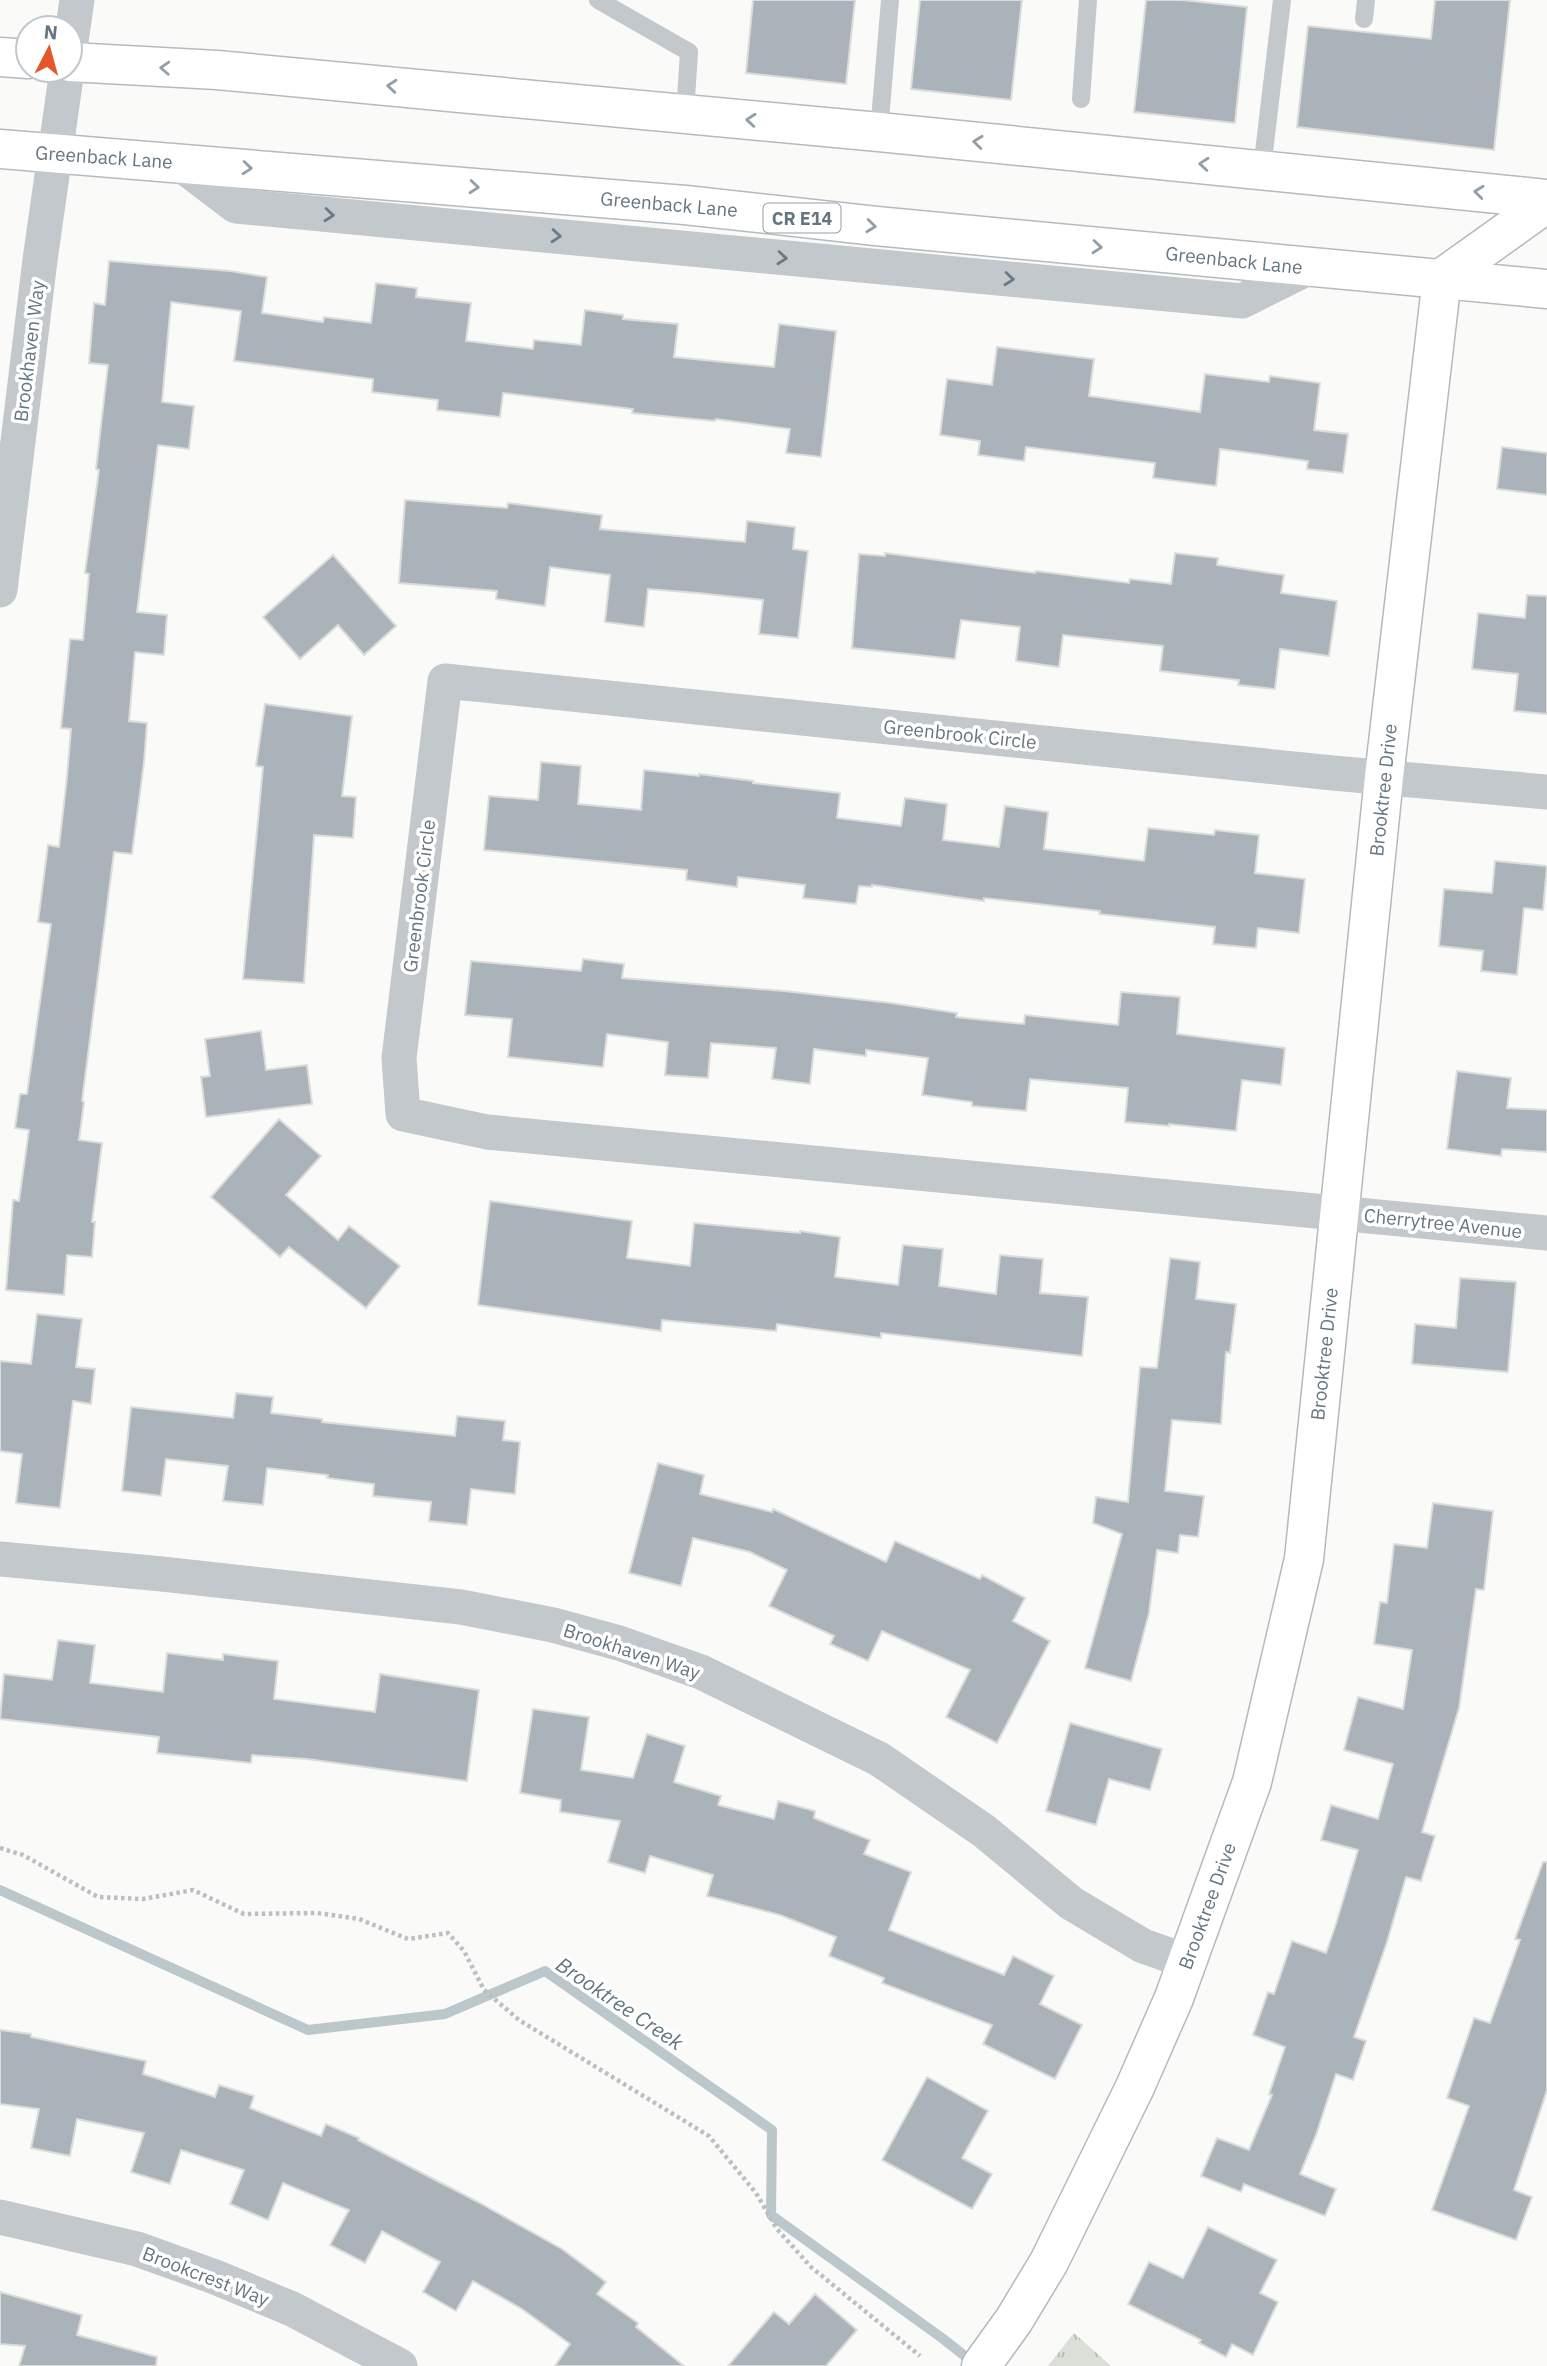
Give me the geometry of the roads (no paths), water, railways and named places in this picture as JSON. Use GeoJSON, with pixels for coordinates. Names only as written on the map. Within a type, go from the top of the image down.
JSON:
{"type":"FeatureCollection","features":[{"type":"Feature","properties":{"kind":"main road"},"geometry":{"type":"LineString","coordinates":[[84,63],[217,70],[879,132],[1262,169],[1547,201]]}},
{"type":"Feature","properties":{"kind":"main road","name":"Greenback Lane"},"geometry":{"type":"LineString","coordinates":[[0,149],[685,205],[876,226],[1547,289]]}},
{"type":"Feature","properties":{"kind":"main road"},"geometry":{"type":"LineString","coordinates":[[1442,278],[1547,201]]}},
{"type":"Feature","properties":{"kind":"main road","name":"Brooktree Drive"},"geometry":{"type":"LineString","coordinates":[[981,2366],[1014,2320],[1049,2262],[1088,2186],[1157,2037],[1252,1782],[1281,1664],[1304,1559],[1384,777],[1442,278]]}},
{"type":"Feature","properties":{"kind":"street","name":"Brookhaven Way"},"geometry":{"type":"LineString","coordinates":[[0,590],[40,260],[65,84]]}},
{"type":"Feature","properties":{"kind":"street","name":"Greenbrook Circle"},"geometry":{"type":"LineString","coordinates":[[1338,1213],[487,1132],[403,1114],[399,1058],[445,681],[1384,777]]}},
{"type":"Feature","properties":{"kind":"street"},"geometry":{"type":"LineString","coordinates":[[1384,777],[1547,792]]}},
{"type":"Feature","properties":{"kind":"street","name":"Cherrytree Avenue"},"geometry":{"type":"LineString","coordinates":[[1338,1213],[1547,1233]]}},
{"type":"Feature","properties":{"kind":"street","name":"Brookhaven Way"},"geometry":{"type":"LineString","coordinates":[[0,1559],[461,1607],[552,1625],[631,1647],[701,1672],[879,1759],[984,1831],[1072,1903],[1143,1946],[1186,1961]]}},
{"type":"Feature","properties":{"kind":"street","name":"Brookcrest Way"},"geometry":{"type":"LineString","coordinates":[[0,2217],[136,2249],[215,2277],[292,2309],[400,2366]]}},
{"type":"Feature","properties":{"kind":"lane"},"geometry":{"type":"LineString","coordinates":[[598,0],[689,52],[685,114]]}},
{"type":"Feature","properties":{"kind":"lane"},"geometry":{"type":"LineString","coordinates":[[879,132],[890,0]]}},
{"type":"Feature","properties":{"kind":"lane"},"geometry":{"type":"LineString","coordinates":[[1081,99],[1088,0]]}},
{"type":"Feature","properties":{"kind":"lane"},"geometry":{"type":"LineString","coordinates":[[1262,169],[1282,0]]}},
{"type":"Feature","properties":{"kind":"lane"},"geometry":{"type":"LineString","coordinates":[[1364,19],[1366,0]]}},
{"type":"Feature","properties":{"kind":"waterway","name":"Brooktree Creek"},"geometry":{"type":"LineString","coordinates":[[0,1890],[308,2030],[445,2014],[545,1971],[772,2130],[771,2215],[975,2364]]}}]}
